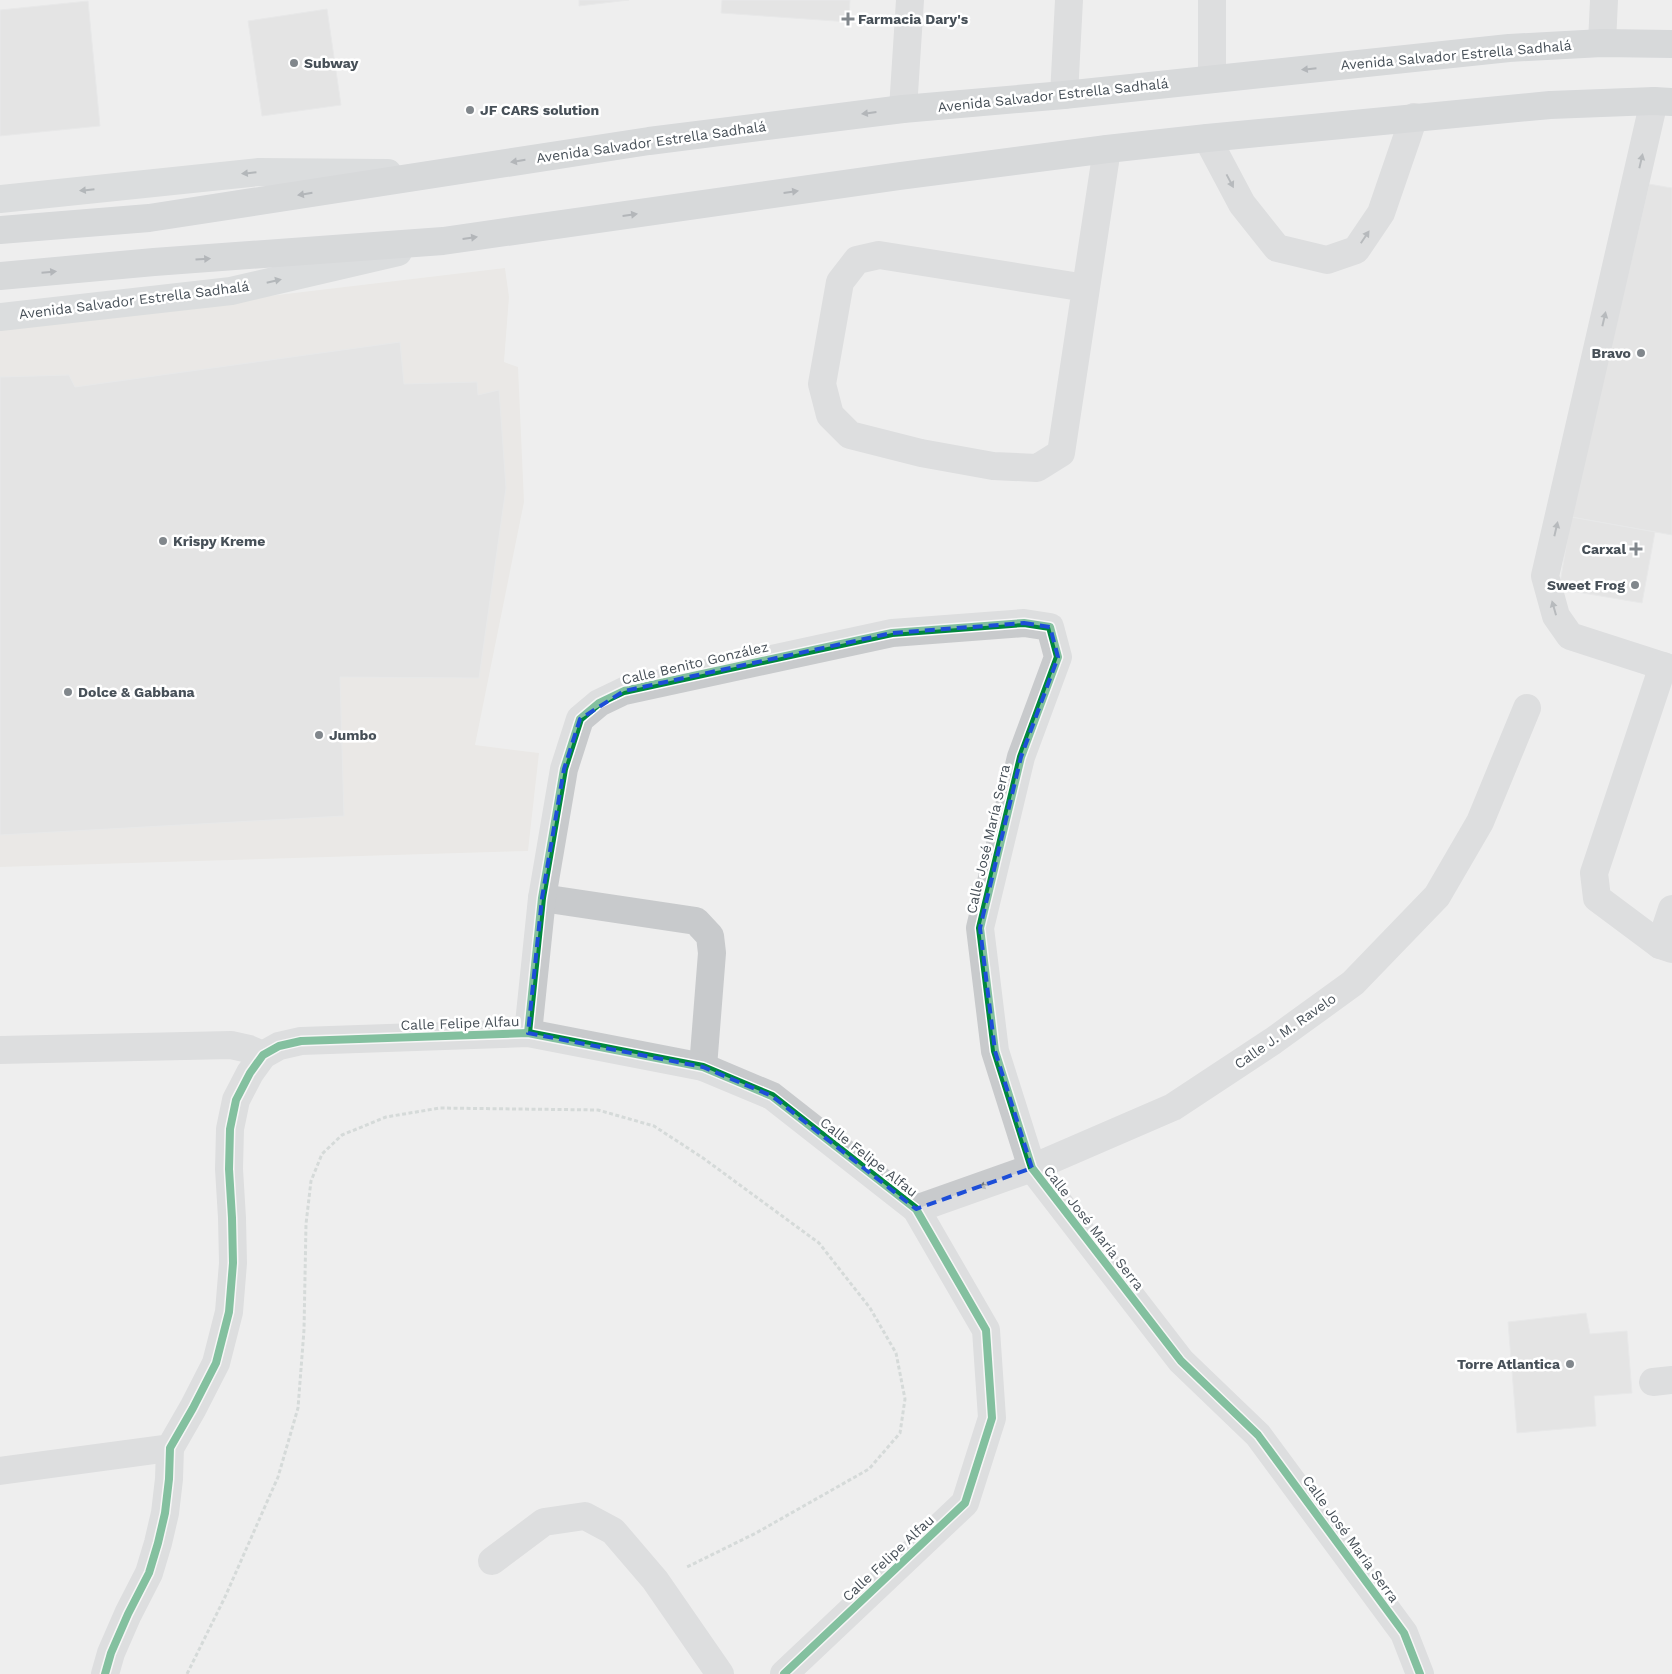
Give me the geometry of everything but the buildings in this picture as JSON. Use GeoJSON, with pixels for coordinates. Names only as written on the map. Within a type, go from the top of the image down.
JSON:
{"type":"FeatureCollection","features":[{"type":"Feature","properties":{"kind":"highway","name":"Avenida Salvador Estrella Sadhalá"},"geometry":{"type":"LineString","coordinates":[[0,230],[149,218],[649,140],[903,109],[1064,95],[1509,48],[1602,43],[1672,44]]}},
{"type":"Feature","properties":{"kind":"highway","name":"Avenida Salvador Estrella Sadhalá"},"geometry":{"type":"LineString","coordinates":[[0,276],[154,262],[443,241],[900,176],[1207,138],[1550,105],[1663,102]]}},
{"type":"Feature","properties":{"kind":"main road","name":"Avenida Salvador Estrella Sadhalá"},"geometry":{"type":"LineString","coordinates":[[0,198],[259,172],[437,174]]}},
{"type":"Feature","properties":{"kind":"main road","name":"Avenida Salvador Estrella Sadhalá"},"geometry":{"type":"LineString","coordinates":[[0,317],[231,291],[443,241]]}},
{"type":"Feature","properties":{"kind":"street"},"geometry":{"type":"LineString","coordinates":[[903,109],[910,0]]}},
{"type":"Feature","properties":{"kind":"street"},"geometry":{"type":"LineString","coordinates":[[1064,95],[1069,0]]}},
{"type":"Feature","properties":{"kind":"street"},"geometry":{"type":"LineString","coordinates":[[1212,0],[1212,79]]}},
{"type":"Feature","properties":{"kind":"street"},"geometry":{"type":"LineString","coordinates":[[1602,43],[1604,0]]}},
{"type":"Feature","properties":{"kind":"street"},"geometry":{"type":"LineString","coordinates":[[1663,102],[1545,576],[1556,616],[1570,636],[1667,668],[1594,873],[1597,898],[1666,947],[1672,909]]}},
{"type":"Feature","properties":{"kind":"street"},"geometry":{"type":"LineString","coordinates":[[1207,138],[1242,204],[1278,248],[1327,260],[1356,250],[1381,213],[1414,117]]}},
{"type":"Feature","properties":{"kind":"street"},"geometry":{"type":"LineString","coordinates":[[1086,288],[879,255],[857,260],[840,282],[822,384],[830,415],[850,435],[921,453],[993,466],[1037,468],[1061,453],[1086,288],[1107,149]]}},
{"type":"Feature","properties":{"kind":"street","name":"Calle Benito González"},"geometry":{"type":"LineString","coordinates":[[528,1032],[542,898],[564,769],[580,719],[600,703],[624,691],[892,633],[1024,623],[1050,627]]}},
{"type":"Feature","properties":{"kind":"street","name":"Calle José María Serra"},"geometry":{"type":"LineString","coordinates":[[1050,627],[1058,657],[1021,757],[980,928],[995,1051],[1032,1168],[1181,1361],[1258,1435],[1404,1633],[1420,1674]]}},
{"type":"Feature","properties":{"kind":"street","name":"Calle J. M. Ravelo"},"geometry":{"type":"LineString","coordinates":[[916,1209],[1032,1168],[1173,1107],[1273,1041],[1353,983],[1437,896],[1480,822],[1527,708]]}},
{"type":"Feature","properties":{"kind":"street"},"geometry":{"type":"LineString","coordinates":[[542,898],[696,921],[710,936],[712,953],[703,1067]]}},
{"type":"Feature","properties":{"kind":"street","name":"Calle Felipe Alfau"},"geometry":{"type":"LineString","coordinates":[[263,1055],[279,1046],[301,1041],[528,1032],[703,1067],[772,1096],[916,1209],[986,1330],[992,1418],[965,1503],[784,1674]]}},
{"type":"Feature","properties":{"kind":"street"},"geometry":{"type":"LineString","coordinates":[[0,1050],[232,1045],[263,1055],[250,1073],[236,1100],[230,1129],[229,1169],[233,1262],[229,1312],[216,1363],[170,1448],[165,1514],[158,1543],[149,1573],[111,1653],[105,1674]]}},
{"type":"Feature","properties":{"kind":"street"},"geometry":{"type":"LineString","coordinates":[[0,1471],[170,1448]]}},
{"type":"Feature","properties":{"kind":"street"},"geometry":{"type":"LineString","coordinates":[[492,1561],[544,1522],[585,1516],[613,1530],[656,1580],[720,1674]]}},
{"type":"Feature","properties":{"kind":"path"},"geometry":{"type":"LineString","coordinates":[[187,1674],[225,1597],[278,1477],[298,1408],[304,1330],[306,1224],[311,1180],[322,1154],[342,1135],[386,1117],[440,1108],[598,1110],[654,1126],[703,1158],[819,1243],[870,1308],[896,1353],[905,1399],[900,1433],[869,1468],[756,1533],[677,1572],[656,1580]]}},
{"type":"Feature","properties":{"kind":"highlighted area"},"geometry":{"type":"Polygon","coordinates":[[[1024,623],[1050,627],[1058,657],[1021,757],[980,928],[995,1051],[1032,1168],[916,1209],[772,1096],[703,1067],[528,1033],[542,898],[564,769],[580,719],[624,691],[892,633],[1024,623]]]}},
{"type":"Feature","properties":{"kind":"shaded area"},"geometry":{"type":"Polygon","coordinates":[[[505,268],[509,297],[504,362],[518,367],[524,502],[475,745],[539,753],[528,851],[0,867],[0,328],[505,268]]]}},
{"type":"Feature","properties":{"kind":"cycle path"},"geometry":{"type":"LineString","coordinates":[[528,1033],[542,898],[564,769],[580,719],[599,703],[624,691],[892,633],[1024,623],[1050,627],[1058,657],[1021,757],[980,928],[995,1051],[1032,1168],[1181,1361],[1258,1435],[1404,1633],[1420,1674]]}},
{"type":"Feature","properties":{"kind":"cycle path"},"geometry":{"type":"LineString","coordinates":[[105,1674],[111,1653],[149,1573],[158,1543],[165,1513],[170,1448],[216,1363],[229,1312],[233,1263],[229,1169],[230,1129],[236,1100],[250,1073],[263,1055],[279,1046],[301,1041],[528,1033],[703,1067],[772,1096],[916,1209],[986,1330],[992,1418],[965,1503],[784,1674]]}},
{"type":"Feature","properties":{"kind":"place","name":"Farmacia Dary's"},"geometry":{"type":"Point","coordinates":[848,19]}},
{"type":"Feature","properties":{"kind":"place","name":"Subway"},"geometry":{"type":"Point","coordinates":[294,63]}},
{"type":"Feature","properties":{"kind":"place","name":"JF CARS solution"},"geometry":{"type":"Point","coordinates":[470,110]}},
{"type":"Feature","properties":{"kind":"place","name":"Bravo"},"geometry":{"type":"Point","coordinates":[1641,353]}},
{"type":"Feature","properties":{"kind":"place","name":"Krispy Kreme"},"geometry":{"type":"Point","coordinates":[163,541]}},
{"type":"Feature","properties":{"kind":"place","name":"Carxal"},"geometry":{"type":"Point","coordinates":[1636,549]}},
{"type":"Feature","properties":{"kind":"place","name":"Sweet Frog"},"geometry":{"type":"Point","coordinates":[1635,585]}},
{"type":"Feature","properties":{"kind":"place","name":"Dolce & Gabbana"},"geometry":{"type":"Point","coordinates":[68,692]}},
{"type":"Feature","properties":{"kind":"place","name":"Jumbo"},"geometry":{"type":"Point","coordinates":[319,735]}},
{"type":"Feature","properties":{"kind":"place","name":"Torre Atlantica"},"geometry":{"type":"Point","coordinates":[1570,1364]}}]}
